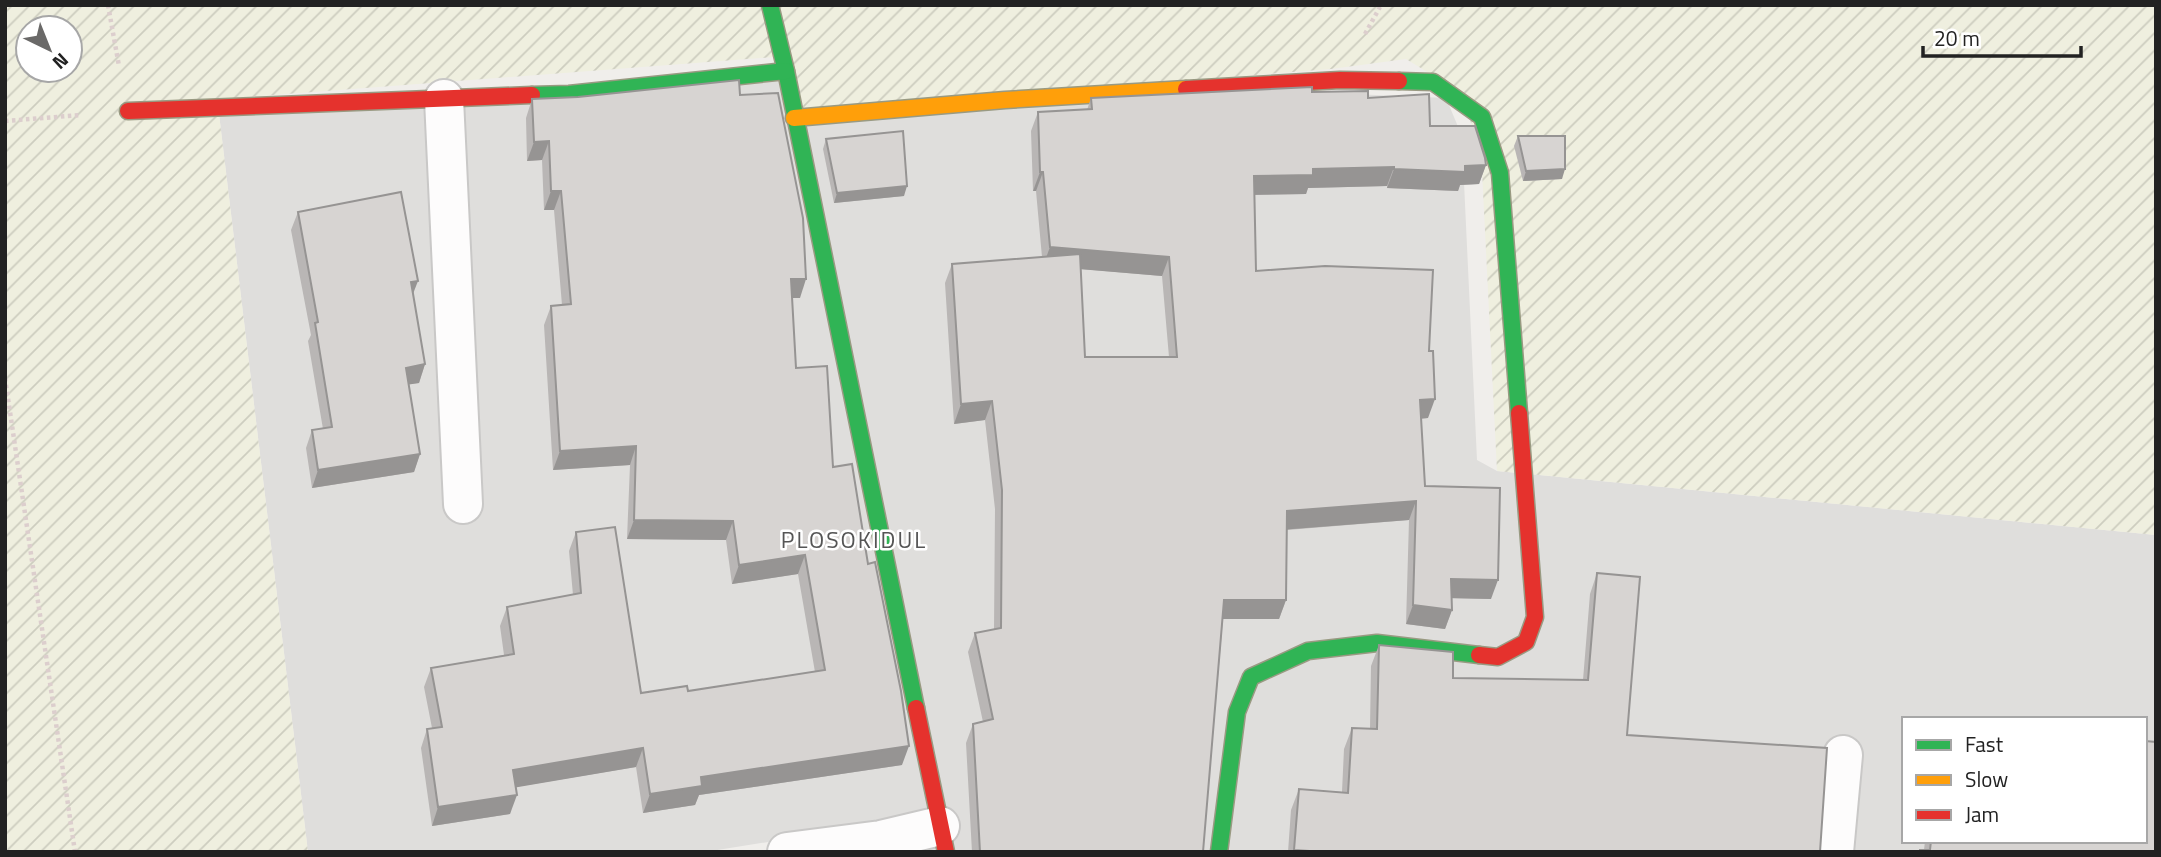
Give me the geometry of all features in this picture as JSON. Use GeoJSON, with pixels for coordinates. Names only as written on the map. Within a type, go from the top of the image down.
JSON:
{"type":"FeatureCollection","features":[{"type":"Feature","properties":{"kind":"street"},"geometry":{"type":"LineString","coordinates":[[770,5],[786,71],[943,839],[881,839],[787,852]]}},
{"type":"Feature","properties":{"kind":"street"},"geometry":{"type":"LineString","coordinates":[[128,111],[569,94],[786,71]]}},
{"type":"Feature","properties":{"kind":"street"},"geometry":{"type":"LineString","coordinates":[[794,118],[1005,100],[1340,79],[1433,82],[1482,117],[1500,173],[1535,617],[1526,642],[1498,657],[1377,643],[1308,651],[1251,677],[1237,712],[1219,852]]}},
{"type":"Feature","properties":{"kind":"street"},"geometry":{"type":"LineString","coordinates":[[443,99],[463,504]]}},
{"type":"Feature","properties":{"kind":"street"},"geometry":{"type":"LineString","coordinates":[[1834,852],[1843,755]]}},
{"type":"Feature","properties":{"kind":"path"},"geometry":{"type":"LineString","coordinates":[[5,121],[128,111],[108,5]]}},
{"type":"Feature","properties":{"kind":"path"},"geometry":{"type":"LineString","coordinates":[[5,378],[75,852]]}},
{"type":"Feature","properties":{"kind":"shaded area"},"geometry":{"type":"Polygon","coordinates":[[[759,69],[1446,98],[1459,129],[1463,161],[1477,460],[1497,471],[2156,535],[2156,852],[925,852],[918,818],[705,852],[308,852],[219,114],[759,69]]]}},
{"type":"Feature","properties":{"kind":"green space"},"geometry":{"type":"Polygon","coordinates":[[[5,5],[2156,5],[2156,535],[1497,471],[1481,151],[1460,92],[1406,59],[1331,69],[785,112],[774,57],[221,99],[219,114],[308,852],[5,852],[5,5]]]}},
{"type":"Feature","properties":{"kind":"building"},"geometry":{"type":"Polygon","coordinates":[[[739,80],[740,95],[778,93],[803,218],[806,279],[791,279],[796,368],[827,366],[833,467],[852,464],[868,564],[875,562],[901,691],[909,746],[701,777],[702,786],[650,794],[643,748],[513,770],[517,795],[438,807],[427,729],[442,727],[431,668],[514,654],[507,607],[581,593],[576,532],[615,527],[641,693],[687,686],[688,691],[825,670],[805,555],[739,565],[733,521],[634,520],[636,446],[560,451],[551,306],[571,304],[561,191],[551,191],[549,141],[534,142],[532,99],[578,97],[739,80]]]}},
{"type":"Feature","properties":{"kind":"building"},"geometry":{"type":"Polygon","coordinates":[[[1312,87],[1312,92],[1368,91],[1368,98],[1429,94],[1430,126],[1475,126],[1486,165],[1465,166],[1465,172],[1394,167],[1313,169],[1313,175],[1254,176],[1256,271],[1325,266],[1433,270],[1429,351],[1433,351],[1435,399],[1420,400],[1425,486],[1500,488],[1498,580],[1451,579],[1452,610],[1413,605],[1416,501],[1287,511],[1286,600],[1224,600],[1203,852],[980,852],[973,724],[993,719],[975,633],[1001,628],[1002,490],[992,401],[961,404],[952,264],[1080,254],[1085,357],[1177,357],[1169,257],[1050,247],[1043,172],[1040,172],[1038,112],[1092,109],[1091,98],[1312,87]]]}},
{"type":"Feature","properties":{"kind":"building"},"geometry":{"type":"Polygon","coordinates":[[[903,131],[907,186],[837,193],[826,139],[903,131]]]}},
{"type":"Feature","properties":{"kind":"building"},"geometry":{"type":"Polygon","coordinates":[[[1518,136],[1565,136],[1565,169],[1526,171],[1518,136]]]}},
{"type":"Feature","properties":{"kind":"building"},"geometry":{"type":"Polygon","coordinates":[[[401,192],[418,281],[411,282],[425,364],[406,368],[420,454],[318,470],[312,430],[332,427],[315,323],[318,322],[298,212],[401,192]]]}},
{"type":"Feature","properties":{"kind":"building"},"geometry":{"type":"Polygon","coordinates":[[[1597,573],[1640,577],[1627,735],[1827,748],[1820,852],[1294,850],[1299,789],[1348,793],[1352,728],[1377,729],[1379,645],[1453,652],[1453,678],[1588,680],[1597,573]]]}},
{"type":"Feature","properties":{"kind":"building"},"geometry":{"type":"Polygon","coordinates":[[[2147,741],[2156,742],[2156,852],[1920,852],[1930,850],[1931,843],[2147,843],[2147,741]]]}},
{"type":"Feature","properties":{"kind":"traffic: fast"},"geometry":{"type":"LineString","coordinates":[[770,5],[786,71],[916,708]]}},
{"type":"Feature","properties":{"kind":"traffic: fast"},"geometry":{"type":"LineString","coordinates":[[532,95],[569,94],[786,71]]}},
{"type":"Feature","properties":{"kind":"traffic: fast"},"geometry":{"type":"LineString","coordinates":[[1399,81],[1433,82],[1482,117],[1500,173],[1519,413]]}},
{"type":"Feature","properties":{"kind":"traffic: fast"},"geometry":{"type":"LineString","coordinates":[[1219,852],[1237,712],[1251,677],[1308,651],[1377,643],[1479,655]]}},
{"type":"Feature","properties":{"kind":"traffic: slow"},"geometry":{"type":"LineString","coordinates":[[794,118],[1005,100],[1186,89]]}},
{"type":"Feature","properties":{"kind":"traffic: jam"},"geometry":{"type":"LineString","coordinates":[[1186,89],[1340,80],[1399,81]]}},
{"type":"Feature","properties":{"kind":"traffic: jam"},"geometry":{"type":"LineString","coordinates":[[128,111],[532,95]]}},
{"type":"Feature","properties":{"kind":"traffic: jam"},"geometry":{"type":"LineString","coordinates":[[1479,655],[1498,657],[1526,642],[1535,617],[1519,413]]}},
{"type":"Feature","properties":{"kind":"traffic: jam"},"geometry":{"type":"LineString","coordinates":[[916,708],[946,852]]}},
{"type":"Feature","properties":{"kind":"district","name":"PLOSOKIDUL"},"geometry":{"type":"Point","coordinates":[854,539]}}]}
